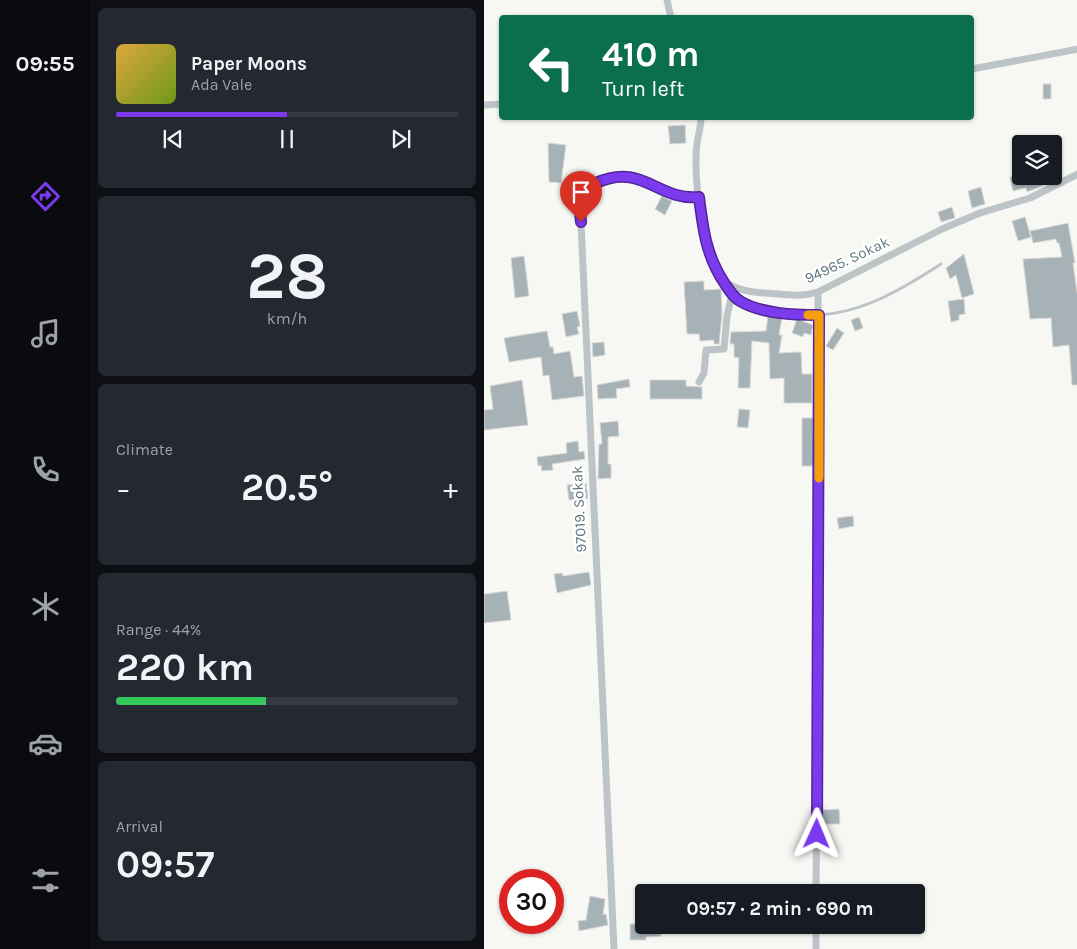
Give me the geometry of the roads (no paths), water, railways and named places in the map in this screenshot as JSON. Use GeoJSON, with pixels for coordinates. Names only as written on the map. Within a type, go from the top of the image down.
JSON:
{"type":"FeatureCollection","features":[{"type":"Feature","properties":{"kind":"street"},"geometry":{"type":"LineString","coordinates":[[667,0],[670,15]]}},
{"type":"Feature","properties":{"kind":"street"},"geometry":{"type":"LineString","coordinates":[[974,69],[1077,49]]}},
{"type":"Feature","properties":{"kind":"street"},"geometry":{"type":"LineString","coordinates":[[484,105],[499,104]]}},
{"type":"Feature","properties":{"kind":"street"},"geometry":{"type":"LineString","coordinates":[[701,120],[696,158],[699,197],[706,247],[716,272],[722,279]]}},
{"type":"Feature","properties":{"kind":"street","name":"94965. Sokak"},"geometry":{"type":"LineString","coordinates":[[722,279],[739,290],[753,292],[801,296],[818,292],[942,229],[980,214],[1030,198],[1077,174]]}},
{"type":"Feature","properties":{"kind":"street","name":"97019. Sokak"},"geometry":{"type":"LineString","coordinates":[[614,949],[580,200],[589,187],[611,177],[624,176],[642,180],[679,196],[699,197]]}},
{"type":"Feature","properties":{"kind":"street"},"geometry":{"type":"LineString","coordinates":[[816,884],[818,292]]}},
{"type":"Feature","properties":{"kind":"street"},"geometry":{"type":"LineString","coordinates":[[699,382],[704,373],[706,350],[724,349],[727,316],[732,294]]}},
{"type":"Feature","properties":{"kind":"street"},"geometry":{"type":"LineString","coordinates":[[816,934],[816,949]]}},
{"type":"Feature","properties":{"kind":"lane"},"geometry":{"type":"LineString","coordinates":[[722,279],[732,294],[740,301],[753,306],[819,315],[860,306],[884,297],[941,264]]}}]}
